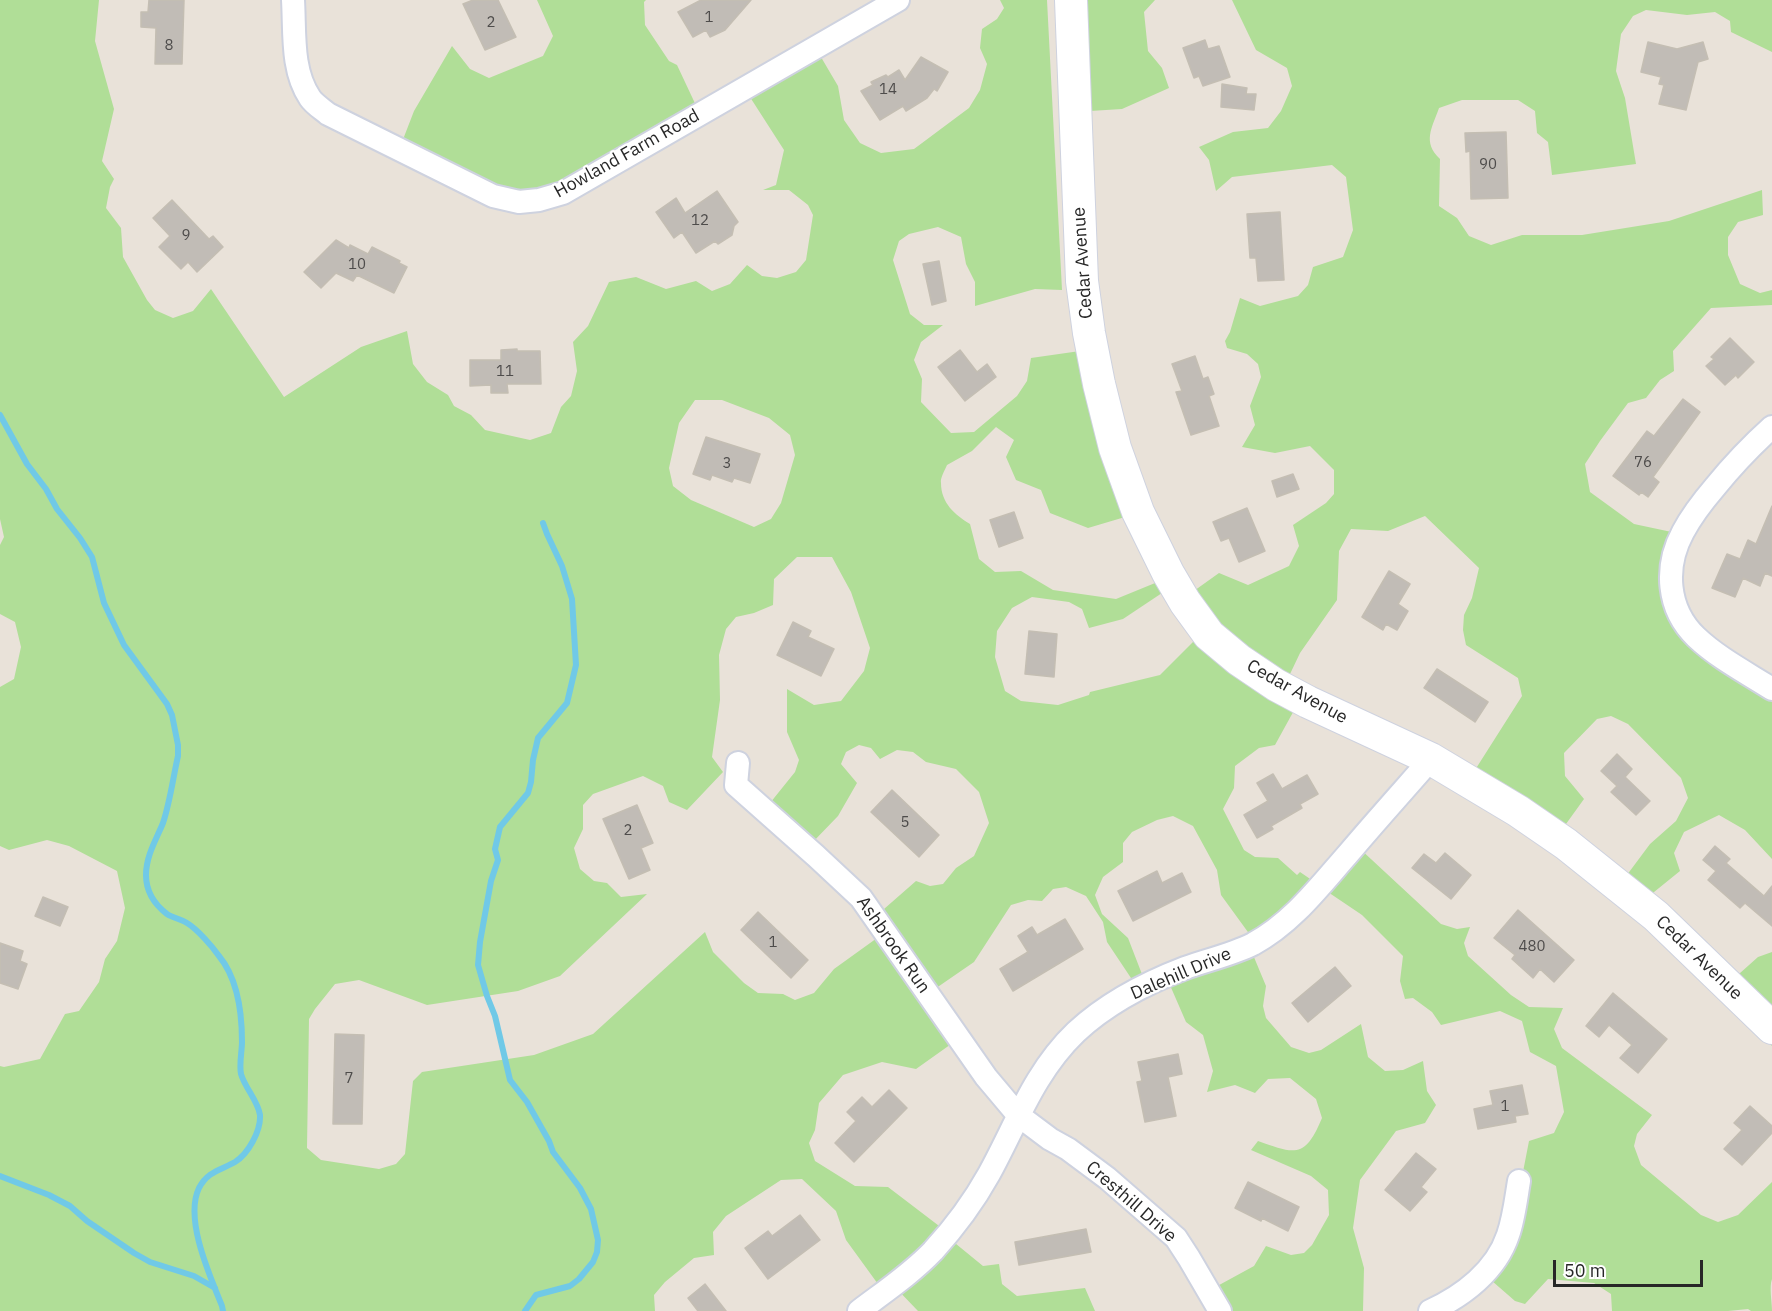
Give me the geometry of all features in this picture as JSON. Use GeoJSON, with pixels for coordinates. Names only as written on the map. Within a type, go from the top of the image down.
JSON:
{"type":"FeatureCollection","features":[{"type":"Feature","properties":{"kind":"street","name":"Howland Farm Road"},"geometry":{"type":"LineString","coordinates":[[293,0],[297,63],[301,83],[311,100],[328,114],[493,196],[519,202],[539,200],[563,193],[898,0]]}},
{"type":"Feature","properties":{"kind":"street","name":"Cedar Avenue"},"geometry":{"type":"LineString","coordinates":[[1071,0],[1082,281],[1089,333],[1115,448],[1138,512],[1185,602],[1209,635],[1239,660],[1276,685],[1431,759],[1518,811],[1566,844],[1656,916],[1772,1028]]}},
{"type":"Feature","properties":{"kind":"street"},"geometry":{"type":"LineString","coordinates":[[1772,428],[1725,475],[1695,512],[1682,533],[1670,577],[1673,599],[1680,616],[1696,637],[1723,658],[1772,689]]}},
{"type":"Feature","properties":{"kind":"street","name":"Dalehill Drive"},"geometry":{"type":"LineString","coordinates":[[859,1311],[932,1252],[951,1229],[988,1176],[1018,1115],[1043,1072],[1058,1051],[1077,1031],[1099,1013],[1143,987],[1184,968],[1252,944],[1285,921],[1316,891],[1431,759]]}},
{"type":"Feature","properties":{"kind":"street","name":"Ashbrook Run"},"geometry":{"type":"LineString","coordinates":[[738,763],[736,785],[861,898],[986,1077],[1018,1115]]}},
{"type":"Feature","properties":{"kind":"street","name":"Cresthill Drive"},"geometry":{"type":"LineString","coordinates":[[1018,1115],[1107,1178],[1159,1221],[1176,1238],[1220,1311]]}},
{"type":"Feature","properties":{"kind":"street"},"geometry":{"type":"LineString","coordinates":[[1430,1311],[1465,1291],[1493,1263],[1508,1236],[1519,1181]]}},
{"type":"Feature","properties":{"kind":"green space"},"geometry":{"type":"Polygon","coordinates":[[[0,0],[99,0],[95,41],[114,109],[102,161],[114,179],[106,208],[121,228],[123,257],[155,310],[173,318],[193,311],[211,289],[284,397],[361,347],[407,331],[413,364],[427,382],[448,395],[454,406],[471,415],[485,430],[530,440],[551,433],[561,407],[571,396],[577,371],[573,342],[588,326],[609,282],[636,277],[666,289],[696,281],[712,291],[730,284],[747,265],[762,276],[777,278],[796,272],[806,260],[813,215],[808,205],[789,190],[763,190],[776,185],[784,150],[748,94],[818,52],[838,86],[844,120],[860,143],[881,153],[914,149],[969,108],[980,90],[987,64],[980,48],[982,29],[997,19],[1004,8],[1000,0],[1047,0],[1062,290],[1035,289],[975,306],[975,282],[966,264],[961,237],[938,227],[909,234],[899,241],[893,260],[910,314],[924,325],[943,325],[921,342],[914,360],[922,379],[921,402],[951,433],[974,432],[1017,396],[1027,381],[1031,358],[1087,350],[1125,517],[1088,528],[1050,513],[1041,490],[1016,480],[1006,457],[1014,440],[996,427],[972,451],[947,465],[941,481],[946,502],[959,517],[970,524],[979,559],[995,572],[1021,571],[1053,590],[1116,599],[1160,581],[1162,593],[1123,619],[1089,628],[1082,609],[1069,602],[1032,597],[1012,608],[997,631],[995,657],[1005,691],[1021,701],[1058,705],[1089,695],[1090,692],[1160,675],[1197,638],[1177,603],[1219,573],[1248,585],[1289,566],[1299,546],[1293,525],[1326,503],[1334,494],[1334,470],[1310,446],[1275,453],[1242,447],[1255,425],[1250,406],[1261,377],[1258,364],[1247,354],[1227,348],[1225,341],[1240,298],[1260,306],[1298,296],[1308,285],[1313,267],[1343,257],[1353,230],[1346,177],[1332,165],[1232,177],[1216,191],[1209,160],[1199,147],[1233,132],[1268,128],[1281,111],[1292,86],[1287,68],[1256,50],[1232,0],[1772,0],[1772,52],[1731,32],[1730,21],[1715,12],[1687,15],[1646,10],[1633,16],[1621,34],[1616,71],[1625,98],[1636,164],[1552,175],[1548,142],[1537,133],[1535,111],[1518,100],[1462,100],[1439,108],[1431,128],[1430,141],[1431,147],[1440,159],[1439,206],[1457,218],[1469,236],[1491,245],[1522,235],[1582,235],[1669,221],[1762,190],[1763,215],[1738,222],[1728,237],[1728,255],[1740,284],[1760,293],[1772,290],[1772,305],[1711,308],[1673,351],[1674,371],[1660,380],[1646,398],[1628,403],[1585,464],[1590,492],[1634,524],[1681,534],[1668,576],[1720,665],[1772,702],[1772,859],[1745,830],[1719,815],[1684,832],[1674,853],[1680,871],[1638,905],[1618,887],[1650,844],[1676,821],[1688,798],[1681,778],[1628,724],[1611,716],[1597,719],[1564,753],[1565,776],[1584,799],[1553,842],[1468,781],[1522,696],[1518,678],[1466,645],[1463,630],[1464,615],[1472,598],[1479,568],[1425,516],[1388,531],[1351,529],[1339,551],[1337,600],[1300,653],[1281,693],[1297,705],[1275,745],[1259,748],[1235,766],[1234,788],[1223,809],[1244,850],[1255,857],[1278,858],[1297,875],[1300,872],[1319,885],[1358,847],[1441,924],[1457,929],[1470,927],[1464,943],[1468,956],[1511,995],[1529,1007],[1563,1008],[1554,1029],[1562,1048],[1652,1115],[1637,1134],[1634,1146],[1641,1165],[1701,1215],[1718,1222],[1738,1215],[1772,1182],[1772,1311],[1748,1309],[1612,1311],[1611,1294],[1594,1283],[1548,1279],[1525,1304],[1515,1301],[1484,1274],[1522,1177],[1529,1141],[1554,1133],[1564,1112],[1556,1066],[1530,1052],[1522,1021],[1500,1011],[1441,1025],[1432,1012],[1413,998],[1405,999],[1400,981],[1403,956],[1362,915],[1319,886],[1253,939],[1221,895],[1217,870],[1193,826],[1173,816],[1157,820],[1132,832],[1123,843],[1123,862],[1103,877],[1095,895],[1102,914],[1128,938],[1145,982],[1137,987],[1107,942],[1103,922],[1086,896],[1066,887],[1053,889],[1042,901],[1028,900],[1011,905],[974,962],[929,993],[954,1042],[916,1069],[882,1062],[843,1075],[819,1103],[815,1130],[809,1143],[815,1161],[855,1186],[888,1187],[947,1232],[950,1239],[983,1266],[999,1264],[1002,1284],[1017,1296],[1085,1288],[1095,1311],[918,1311],[894,1286],[883,1291],[846,1240],[836,1211],[802,1179],[781,1180],[726,1216],[713,1232],[714,1255],[694,1258],[665,1282],[654,1295],[655,1311],[0,1311],[0,1066],[40,1059],[65,1014],[79,1011],[99,982],[105,959],[117,941],[125,908],[117,871],[69,846],[47,840],[9,850],[0,846],[0,687],[14,679],[21,647],[15,622],[0,614],[0,545],[4,537],[0,519],[0,0]],[[695,400],[679,423],[669,468],[673,486],[691,500],[754,527],[771,519],[781,503],[795,455],[790,435],[769,418],[722,400],[695,400]],[[797,557],[774,579],[773,605],[736,617],[726,629],[719,655],[720,700],[712,757],[723,772],[687,810],[669,802],[663,786],[643,776],[593,794],[583,805],[583,829],[574,848],[580,869],[594,881],[607,883],[621,897],[647,894],[560,976],[518,991],[427,1005],[359,980],[335,984],[315,1009],[309,1019],[307,1148],[321,1160],[379,1169],[396,1164],[405,1154],[413,1081],[422,1072],[534,1055],[593,1034],[705,932],[713,952],[744,983],[758,993],[783,994],[795,1000],[814,993],[834,969],[884,933],[876,916],[916,881],[930,886],[943,884],[956,868],[974,856],[989,823],[979,792],[956,769],[926,762],[913,752],[897,750],[880,759],[871,748],[859,745],[846,752],[841,764],[857,783],[838,816],[810,845],[766,808],[795,772],[799,760],[787,732],[787,689],[814,705],[841,701],[864,671],[870,648],[851,592],[832,557],[797,557]]]}},
{"type":"Feature","properties":{"kind":"green space"},"geometry":{"type":"Polygon","coordinates":[[[537,0],[646,0],[644,2],[645,25],[669,61],[677,65],[700,114],[528,205],[397,155],[414,111],[452,46],[470,69],[489,78],[543,56],[553,36],[537,0]]]}},
{"type":"Feature","properties":{"kind":"green space"},"geometry":{"type":"Polygon","coordinates":[[[1087,0],[1155,0],[1144,12],[1148,51],[1162,68],[1169,88],[1122,109],[1090,111],[1087,0]]]}},
{"type":"Feature","properties":{"kind":"green space"},"geometry":{"type":"Polygon","coordinates":[[[1251,950],[1266,986],[1263,1006],[1266,1018],[1291,1047],[1309,1053],[1321,1050],[1361,1024],[1368,1057],[1385,1071],[1403,1070],[1423,1061],[1427,1091],[1436,1105],[1425,1123],[1396,1131],[1360,1180],[1353,1228],[1364,1268],[1363,1311],[1221,1311],[1210,1290],[1254,1266],[1266,1246],[1291,1255],[1304,1253],[1312,1245],[1329,1215],[1328,1190],[1311,1176],[1251,1150],[1258,1141],[1281,1149],[1297,1150],[1304,1147],[1310,1141],[1322,1118],[1316,1099],[1290,1078],[1268,1079],[1255,1093],[1235,1085],[1207,1092],[1213,1071],[1203,1035],[1186,1022],[1166,976],[1251,950]]]}},
{"type":"Feature","properties":{"kind":"green space"},"geometry":{"type":"Polygon","coordinates":[[[1772,952],[1772,1046],[1721,990],[1758,957],[1772,952]]]}},
{"type":"Feature","properties":{"kind":"building"},"geometry":{"type":"Polygon","coordinates":[[[149,0],[184,0],[182,64],[155,64],[156,28],[141,27],[141,12],[148,12],[149,0]]]}},
{"type":"Feature","properties":{"kind":"building"},"geometry":{"type":"Polygon","coordinates":[[[473,0],[498,0],[516,37],[485,50],[463,4],[473,0]]]}},
{"type":"Feature","properties":{"kind":"building"},"geometry":{"type":"Polygon","coordinates":[[[701,0],[751,0],[725,30],[710,37],[706,30],[693,37],[678,12],[701,0]]]}},
{"type":"Feature","properties":{"kind":"building"},"geometry":{"type":"Polygon","coordinates":[[[1205,40],[1208,49],[1219,46],[1230,77],[1203,86],[1199,76],[1194,78],[1183,48],[1205,40]]]}},
{"type":"Feature","properties":{"kind":"building"},"geometry":{"type":"Polygon","coordinates":[[[1648,42],[1677,49],[1703,42],[1708,59],[1698,62],[1686,110],[1659,104],[1664,85],[1659,84],[1661,77],[1641,72],[1648,42]]]}},
{"type":"Feature","properties":{"kind":"building"},"geometry":{"type":"Polygon","coordinates":[[[921,57],[948,72],[937,91],[934,89],[927,98],[906,111],[903,106],[880,120],[861,91],[873,85],[871,82],[886,75],[888,77],[899,70],[905,80],[921,57]]]}},
{"type":"Feature","properties":{"kind":"building"},"geometry":{"type":"Polygon","coordinates":[[[1222,84],[1247,88],[1246,94],[1256,94],[1254,110],[1221,107],[1222,84]]]}},
{"type":"Feature","properties":{"kind":"building"},"geometry":{"type":"Polygon","coordinates":[[[1506,132],[1508,198],[1471,199],[1470,151],[1466,152],[1465,133],[1506,132]]]}},
{"type":"Feature","properties":{"kind":"building"},"geometry":{"type":"Polygon","coordinates":[[[717,191],[738,222],[734,226],[732,235],[718,244],[715,241],[696,253],[682,232],[674,238],[656,212],[676,198],[685,213],[717,191]]]}},
{"type":"Feature","properties":{"kind":"building"},"geometry":{"type":"Polygon","coordinates":[[[172,200],[209,239],[213,236],[223,247],[197,272],[188,262],[181,269],[159,247],[170,236],[153,218],[172,200]]]}},
{"type":"Feature","properties":{"kind":"building"},"geometry":{"type":"Polygon","coordinates":[[[1280,212],[1284,280],[1258,281],[1256,258],[1250,258],[1247,214],[1280,212]]]}},
{"type":"Feature","properties":{"kind":"building"},"geometry":{"type":"Polygon","coordinates":[[[336,240],[349,248],[350,245],[368,254],[372,247],[407,267],[394,293],[357,275],[353,281],[336,273],[321,288],[304,272],[336,240]]]}},
{"type":"Feature","properties":{"kind":"building"},"geometry":{"type":"Polygon","coordinates":[[[939,261],[946,301],[932,305],[923,264],[939,261]]]}},
{"type":"Feature","properties":{"kind":"building"},"geometry":{"type":"Polygon","coordinates":[[[1730,338],[1754,362],[1738,378],[1736,375],[1725,385],[1706,366],[1714,359],[1711,357],[1730,338]]]}},
{"type":"Feature","properties":{"kind":"building"},"geometry":{"type":"Polygon","coordinates":[[[517,349],[517,351],[540,351],[541,384],[507,384],[508,393],[491,393],[491,385],[470,386],[470,360],[501,360],[501,350],[517,349]]]}},
{"type":"Feature","properties":{"kind":"building"},"geometry":{"type":"Polygon","coordinates":[[[960,350],[977,372],[987,364],[996,377],[965,401],[938,367],[960,350]]]}},
{"type":"Feature","properties":{"kind":"building"},"geometry":{"type":"Polygon","coordinates":[[[1195,356],[1203,379],[1208,377],[1214,394],[1209,396],[1219,426],[1191,435],[1176,392],[1182,391],[1172,364],[1195,356]]]}},
{"type":"Feature","properties":{"kind":"building"},"geometry":{"type":"Polygon","coordinates":[[[1683,399],[1700,412],[1653,477],[1659,482],[1648,497],[1641,492],[1639,495],[1613,476],[1647,431],[1654,436],[1683,399]]]}},
{"type":"Feature","properties":{"kind":"building"},"geometry":{"type":"Polygon","coordinates":[[[706,437],[760,454],[750,483],[734,478],[732,482],[712,475],[710,480],[693,474],[706,437]]]}},
{"type":"Feature","properties":{"kind":"building"},"geometry":{"type":"Polygon","coordinates":[[[1293,474],[1299,489],[1277,497],[1272,481],[1293,474]]]}},
{"type":"Feature","properties":{"kind":"building"},"geometry":{"type":"Polygon","coordinates":[[[1772,506],[1772,576],[1765,573],[1760,586],[1743,578],[1735,597],[1712,588],[1727,554],[1740,559],[1748,540],[1756,544],[1772,506]]]}},
{"type":"Feature","properties":{"kind":"building"},"geometry":{"type":"Polygon","coordinates":[[[1247,508],[1265,551],[1239,562],[1229,538],[1221,541],[1213,522],[1247,508]]]}},
{"type":"Feature","properties":{"kind":"building"},"geometry":{"type":"Polygon","coordinates":[[[1014,512],[1023,538],[999,547],[990,520],[1014,512]]]}},
{"type":"Feature","properties":{"kind":"building"},"geometry":{"type":"Polygon","coordinates":[[[1389,571],[1410,584],[1398,604],[1408,611],[1397,630],[1386,624],[1383,630],[1362,617],[1389,571]]]}},
{"type":"Feature","properties":{"kind":"building"},"geometry":{"type":"Polygon","coordinates":[[[793,622],[811,631],[808,637],[834,649],[821,676],[777,655],[793,622]]]}},
{"type":"Feature","properties":{"kind":"building"},"geometry":{"type":"Polygon","coordinates":[[[1029,631],[1057,634],[1054,677],[1025,674],[1029,631]]]}},
{"type":"Feature","properties":{"kind":"building"},"geometry":{"type":"Polygon","coordinates":[[[1437,669],[1488,702],[1475,722],[1424,688],[1437,669]]]}},
{"type":"Feature","properties":{"kind":"building"},"geometry":{"type":"Polygon","coordinates":[[[1617,754],[1632,769],[1625,777],[1650,801],[1636,815],[1611,792],[1617,786],[1601,771],[1617,754]]]}},
{"type":"Feature","properties":{"kind":"building"},"geometry":{"type":"Polygon","coordinates":[[[1273,774],[1282,789],[1307,775],[1318,794],[1300,804],[1302,808],[1271,826],[1273,829],[1257,838],[1244,815],[1268,801],[1257,783],[1273,774]]]}},
{"type":"Feature","properties":{"kind":"building"},"geometry":{"type":"Polygon","coordinates":[[[892,790],[939,835],[919,857],[871,812],[892,790]]]}},
{"type":"Feature","properties":{"kind":"building"},"geometry":{"type":"Polygon","coordinates":[[[637,805],[653,843],[641,848],[650,870],[629,879],[603,819],[637,805]]]}},
{"type":"Feature","properties":{"kind":"building"},"geometry":{"type":"Polygon","coordinates":[[[1715,846],[1730,859],[1726,863],[1764,896],[1772,886],[1772,926],[1745,903],[1740,908],[1708,880],[1716,871],[1703,860],[1715,846]]]}},
{"type":"Feature","properties":{"kind":"building"},"geometry":{"type":"Polygon","coordinates":[[[1445,853],[1471,875],[1451,899],[1412,868],[1424,854],[1436,863],[1445,853]]]}},
{"type":"Feature","properties":{"kind":"building"},"geometry":{"type":"Polygon","coordinates":[[[1157,871],[1162,883],[1182,873],[1191,892],[1133,921],[1118,891],[1157,871]]]}},
{"type":"Feature","properties":{"kind":"building"},"geometry":{"type":"Polygon","coordinates":[[[43,897],[68,907],[60,926],[35,916],[43,897]]]}},
{"type":"Feature","properties":{"kind":"building"},"geometry":{"type":"Polygon","coordinates":[[[1518,910],[1574,960],[1554,982],[1540,969],[1533,978],[1512,959],[1515,955],[1494,938],[1518,910]]]}},
{"type":"Feature","properties":{"kind":"building"},"geometry":{"type":"Polygon","coordinates":[[[758,912],[808,960],[791,978],[741,930],[758,912]]]}},
{"type":"Feature","properties":{"kind":"building"},"geometry":{"type":"Polygon","coordinates":[[[1065,919],[1083,949],[1013,991],[1000,969],[1028,952],[1018,936],[1032,927],[1037,935],[1065,919]]]}},
{"type":"Feature","properties":{"kind":"building"},"geometry":{"type":"Polygon","coordinates":[[[0,943],[23,951],[20,961],[27,964],[18,989],[0,983],[0,943]]]}},
{"type":"Feature","properties":{"kind":"building"},"geometry":{"type":"Polygon","coordinates":[[[1335,967],[1351,986],[1308,1022],[1292,1003],[1335,967]]]}},
{"type":"Feature","properties":{"kind":"building"},"geometry":{"type":"Polygon","coordinates":[[[1613,993],[1667,1039],[1638,1073],[1620,1058],[1632,1045],[1609,1025],[1599,1037],[1586,1026],[1613,993]]]}},
{"type":"Feature","properties":{"kind":"building"},"geometry":{"type":"Polygon","coordinates":[[[335,1034],[364,1035],[362,1124],[333,1124],[335,1034]]]}},
{"type":"Feature","properties":{"kind":"building"},"geometry":{"type":"Polygon","coordinates":[[[1178,1054],[1182,1074],[1168,1077],[1176,1116],[1145,1122],[1137,1082],[1142,1081],[1138,1062],[1178,1054]]]}},
{"type":"Feature","properties":{"kind":"building"},"geometry":{"type":"Polygon","coordinates":[[[1522,1085],[1528,1114],[1515,1116],[1516,1122],[1478,1129],[1474,1109],[1493,1105],[1490,1091],[1522,1085]]]}},
{"type":"Feature","properties":{"kind":"building"},"geometry":{"type":"Polygon","coordinates":[[[889,1090],[907,1108],[854,1162],[835,1143],[856,1121],[847,1112],[862,1097],[872,1107],[889,1090]]]}},
{"type":"Feature","properties":{"kind":"building"},"geometry":{"type":"Polygon","coordinates":[[[1750,1106],[1772,1126],[1772,1133],[1742,1165],[1724,1149],[1742,1130],[1734,1123],[1750,1106]]]}},
{"type":"Feature","properties":{"kind":"building"},"geometry":{"type":"Polygon","coordinates":[[[1416,1153],[1436,1169],[1421,1187],[1427,1192],[1410,1211],[1385,1190],[1416,1153]]]}},
{"type":"Feature","properties":{"kind":"building"},"geometry":{"type":"Polygon","coordinates":[[[1248,1182],[1299,1207],[1288,1231],[1235,1208],[1248,1182]]]}},
{"type":"Feature","properties":{"kind":"building"},"geometry":{"type":"Polygon","coordinates":[[[800,1215],[820,1240],[768,1279],[745,1248],[768,1231],[772,1236],[800,1215]]]}},
{"type":"Feature","properties":{"kind":"building"},"geometry":{"type":"Polygon","coordinates":[[[1086,1229],[1091,1252],[1019,1265],[1015,1242],[1086,1229]]]}},
{"type":"Feature","properties":{"kind":"building"},"geometry":{"type":"Polygon","coordinates":[[[705,1284],[726,1311],[698,1311],[688,1298],[705,1284]]]}},
{"type":"Feature","properties":{"kind":"waterway"},"geometry":{"type":"LineString","coordinates":[[0,415],[27,464],[92,557],[104,603],[124,645],[167,704],[172,715],[178,756],[163,823],[148,861],[147,886],[162,910],[187,923],[204,938],[231,975],[238,996],[241,1019],[241,1074],[260,1115],[256,1135],[249,1148],[235,1162],[206,1178],[199,1188],[195,1201],[200,1247],[223,1311]]}},
{"type":"Feature","properties":{"kind":"waterway"},"geometry":{"type":"LineString","coordinates":[[525,1311],[536,1295],[570,1286],[579,1279],[593,1262],[598,1240],[591,1209],[580,1188],[553,1152],[527,1102],[510,1080],[495,1016],[478,965],[491,881],[498,860],[495,849],[500,827],[528,793],[538,738],[567,703],[576,665],[572,599],[562,566],[543,523]]}},
{"type":"Feature","properties":{"kind":"waterway"},"geometry":{"type":"LineString","coordinates":[[0,1176],[49,1195],[70,1206],[87,1221],[150,1262],[194,1276],[215,1288]]}}]}
